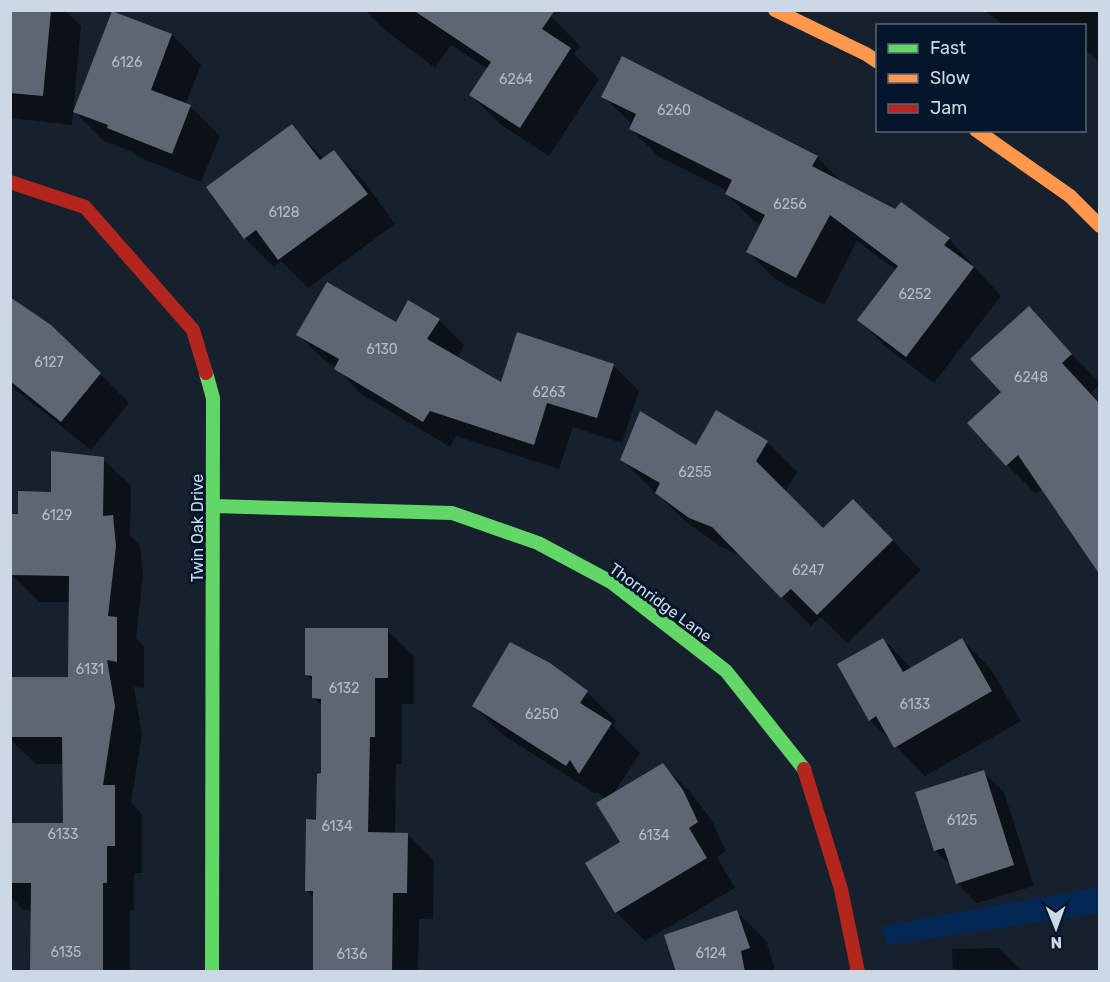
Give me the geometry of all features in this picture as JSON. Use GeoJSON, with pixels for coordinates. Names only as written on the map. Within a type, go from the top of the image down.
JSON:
{"type":"FeatureCollection","features":[{"type":"Feature","properties":{"kind":"street"},"geometry":{"type":"LineString","coordinates":[[775,10],[876,61]]}},
{"type":"Feature","properties":{"kind":"street"},"geometry":{"type":"LineString","coordinates":[[979,132],[1070,196],[1100,226]]}},
{"type":"Feature","properties":{"kind":"street","name":"Twin Oak Drive"},"geometry":{"type":"LineString","coordinates":[[10,182],[85,207],[193,330],[213,398],[212,972]]}},
{"type":"Feature","properties":{"kind":"street","name":"Thornridge Lane"},"geometry":{"type":"LineString","coordinates":[[213,506],[452,513],[538,543],[611,582],[726,670],[804,769],[841,889],[858,972]]}},
{"type":"Feature","properties":{"kind":"shaded area"},"geometry":{"type":"Polygon","coordinates":[[[1099,887],[1099,913],[887,945],[882,926],[1099,887]]]}},
{"type":"Feature","properties":{"kind":"building"},"geometry":{"type":"Polygon","coordinates":[[[10,10],[51,10],[43,96],[10,93],[10,10]]]}},
{"type":"Feature","properties":{"kind":"building"},"geometry":{"type":"Polygon","coordinates":[[[413,10],[555,10],[542,29],[571,48],[520,128],[469,95],[491,62],[413,10]]]}},
{"type":"Feature","properties":{"kind":"building"},"geometry":{"type":"Polygon","coordinates":[[[112,11],[172,34],[151,90],[191,105],[172,154],[73,112],[112,11]]]}},
{"type":"Feature","properties":{"kind":"building"},"geometry":{"type":"Polygon","coordinates":[[[622,56],[818,156],[812,166],[895,209],[901,202],[950,238],[944,245],[974,267],[906,357],[857,320],[898,266],[830,215],[796,278],[746,252],[765,215],[725,194],[732,180],[629,129],[636,114],[601,97],[622,56]]]}},
{"type":"Feature","properties":{"kind":"building"},"geometry":{"type":"Polygon","coordinates":[[[292,124],[320,160],[334,150],[368,194],[278,260],[256,230],[244,239],[206,187],[292,124]]]}},
{"type":"Feature","properties":{"kind":"building"},"geometry":{"type":"Polygon","coordinates":[[[327,282],[396,322],[408,300],[440,319],[427,339],[501,382],[517,332],[614,364],[597,418],[547,403],[534,445],[430,411],[423,422],[334,369],[339,359],[296,335],[327,282]]]}},
{"type":"Feature","properties":{"kind":"building"},"geometry":{"type":"Polygon","coordinates":[[[10,297],[51,325],[101,373],[61,422],[10,381],[10,297]]]}},
{"type":"Feature","properties":{"kind":"building"},"geometry":{"type":"Polygon","coordinates":[[[1029,306],[1072,354],[1062,363],[1100,404],[1100,575],[1018,455],[1006,466],[967,423],[1001,392],[970,359],[1029,306]]]}},
{"type":"Feature","properties":{"kind":"building"},"geometry":{"type":"Polygon","coordinates":[[[716,410],[768,441],[756,461],[823,528],[853,499],[893,540],[817,615],[791,589],[781,598],[712,527],[689,518],[655,493],[660,483],[620,460],[640,411],[696,445],[716,410]]]}},
{"type":"Feature","properties":{"kind":"building"},"geometry":{"type":"Polygon","coordinates":[[[51,451],[104,457],[103,516],[113,515],[116,546],[108,616],[117,617],[117,662],[107,660],[115,706],[103,785],[115,785],[115,846],[107,846],[107,883],[103,883],[103,972],[30,972],[31,883],[10,883],[10,823],[63,823],[62,737],[10,737],[10,677],[68,677],[69,576],[10,575],[10,514],[18,514],[18,491],[51,492],[51,451]]]}},
{"type":"Feature","properties":{"kind":"building"},"geometry":{"type":"Polygon","coordinates":[[[305,628],[388,628],[388,678],[375,678],[375,737],[370,737],[368,832],[408,833],[407,893],[393,893],[392,972],[313,972],[313,891],[305,891],[306,819],[316,820],[317,774],[321,773],[321,699],[312,698],[312,676],[305,675],[305,628]]]}},
{"type":"Feature","properties":{"kind":"building"},"geometry":{"type":"Polygon","coordinates":[[[883,638],[903,672],[962,638],[992,691],[894,748],[876,716],[869,721],[837,664],[883,638]]]}},
{"type":"Feature","properties":{"kind":"building"},"geometry":{"type":"Polygon","coordinates":[[[510,642],[550,663],[588,691],[580,703],[612,723],[579,774],[570,760],[566,766],[472,706],[510,642]]]}},
{"type":"Feature","properties":{"kind":"building"},"geometry":{"type":"Polygon","coordinates":[[[663,763],[683,790],[698,822],[689,828],[707,858],[615,913],[585,863],[620,842],[596,803],[663,763]]]}},
{"type":"Feature","properties":{"kind":"building"},"geometry":{"type":"Polygon","coordinates":[[[984,770],[1014,865],[956,884],[944,848],[934,851],[915,792],[984,770]]]}},
{"type":"Feature","properties":{"kind":"building"},"geometry":{"type":"Polygon","coordinates":[[[737,910],[750,948],[741,951],[745,972],[676,972],[664,935],[737,910]]]}},
{"type":"Feature","properties":{"kind":"traffic: fast"},"geometry":{"type":"LineString","coordinates":[[206,373],[213,398],[212,972]]}},
{"type":"Feature","properties":{"kind":"traffic: fast"},"geometry":{"type":"LineString","coordinates":[[214,506],[452,513],[538,543],[611,582],[726,671],[804,769]]}},
{"type":"Feature","properties":{"kind":"traffic: slow"},"geometry":{"type":"LineString","coordinates":[[775,10],[876,61]]}},
{"type":"Feature","properties":{"kind":"traffic: slow"},"geometry":{"type":"LineString","coordinates":[[979,132],[1070,196],[1100,226]]}},
{"type":"Feature","properties":{"kind":"traffic: jam"},"geometry":{"type":"LineString","coordinates":[[10,182],[85,207],[193,330],[206,373]]}},
{"type":"Feature","properties":{"kind":"traffic: jam"},"geometry":{"type":"LineString","coordinates":[[804,769],[841,889],[858,972]]}}]}
